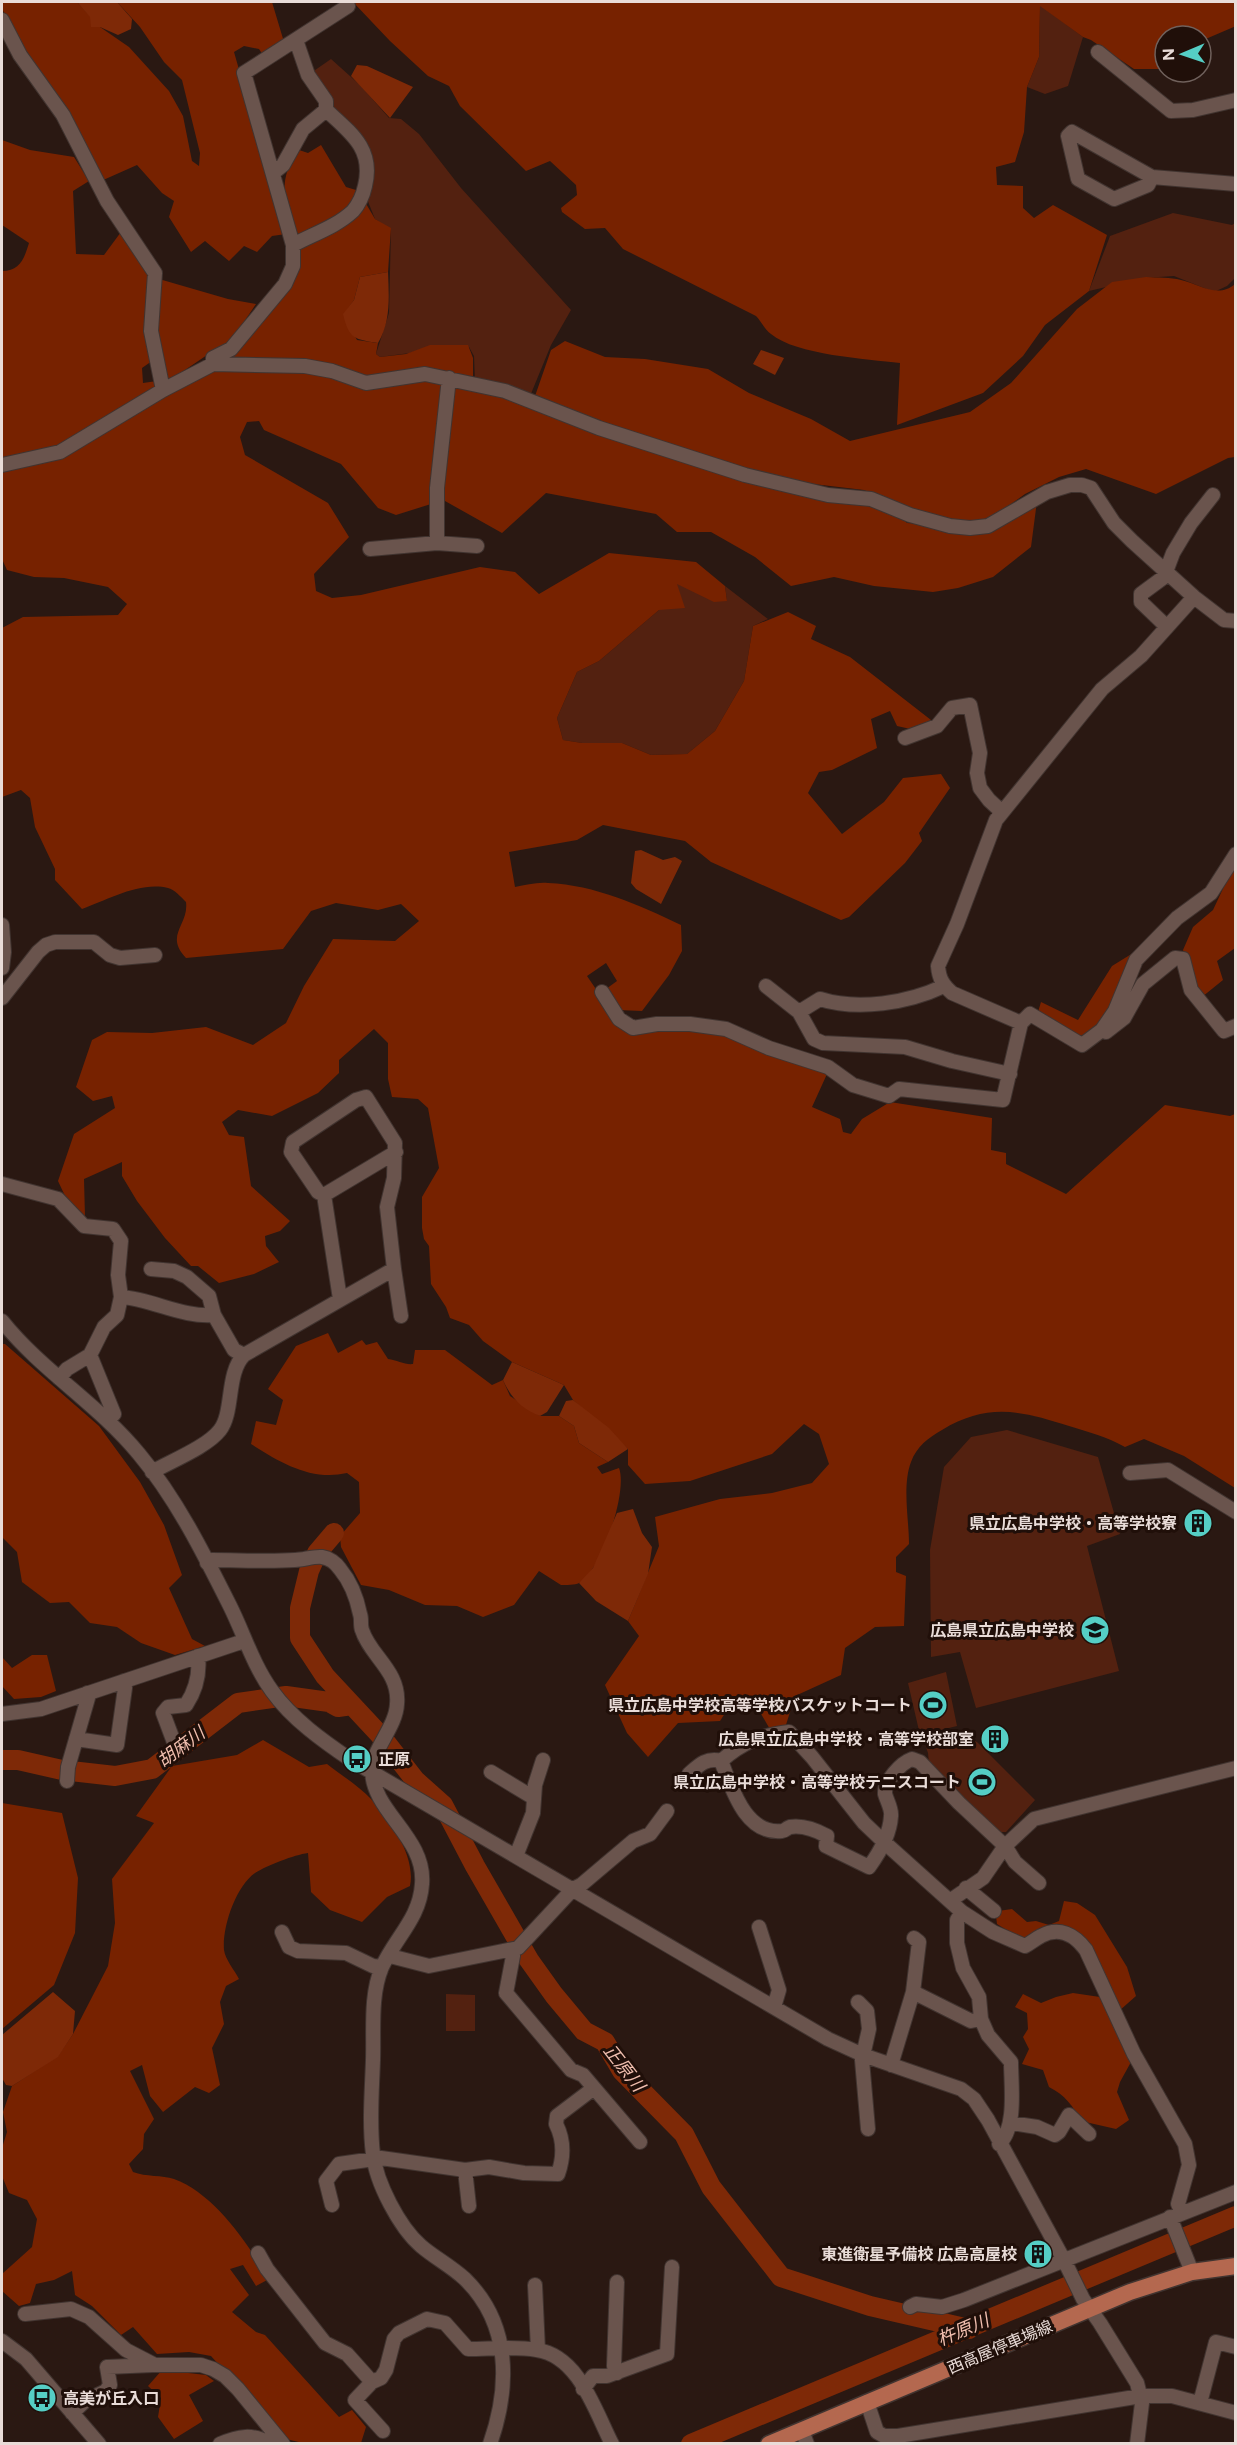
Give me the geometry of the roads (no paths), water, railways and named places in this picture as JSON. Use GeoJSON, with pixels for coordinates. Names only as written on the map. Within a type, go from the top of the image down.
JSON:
{"type":"FeatureCollection","features":[{"type":"Feature","properties":{"kind":"main road","name":"西高屋停車場線"},"geometry":{"type":"LineString","coordinates":[[769,2444],[804,2437],[867,2402],[1085,2303],[1130,2292],[1192,2271],[1236,2266]]}},
{"type":"Feature","properties":{"kind":"street"},"geometry":{"type":"LineString","coordinates":[[213,364],[213,358],[231,349],[285,284],[293,266],[293,246],[244,73],[348,6]]}},
{"type":"Feature","properties":{"kind":"street"},"geometry":{"type":"LineString","coordinates":[[2,20],[20,55],[63,115],[106,201],[155,273],[151,331],[163,390]]}},
{"type":"Feature","properties":{"kind":"street"},"geometry":{"type":"LineString","coordinates":[[293,246],[322,232],[353,210],[362,197],[368,173],[366,157],[359,143],[326,110],[326,101],[308,75],[296,40]]}},
{"type":"Feature","properties":{"kind":"street"},"geometry":{"type":"LineString","coordinates":[[1098,52],[1170,111],[1193,110],[1236,100]]}},
{"type":"Feature","properties":{"kind":"street"},"geometry":{"type":"LineString","coordinates":[[273,173],[283,165],[303,129],[326,110]]}},
{"type":"Feature","properties":{"kind":"street"},"geometry":{"type":"LineString","coordinates":[[1152,177],[1148,185],[1114,199],[1078,180],[1068,136],[1072,132],[1152,177],[1236,184]]}},
{"type":"Feature","properties":{"kind":"street"},"geometry":{"type":"LineString","coordinates":[[2,465],[60,452],[163,390],[213,364],[305,366],[332,371],[366,383],[425,374],[505,391],[599,428],[744,475],[828,495],[871,499],[910,515],[950,526],[970,528],[988,526],[1047,492],[1070,485],[1082,485],[1091,488],[1114,523],[1194,597],[1224,620],[1236,621]]}},
{"type":"Feature","properties":{"kind":"street"},"geometry":{"type":"LineString","coordinates":[[437,543],[437,488],[449,378]]}},
{"type":"Feature","properties":{"kind":"street"},"geometry":{"type":"LineString","coordinates":[[1167,627],[1141,602],[1141,594],[1164,577],[1173,553],[1191,523],[1213,495]]}},
{"type":"Feature","properties":{"kind":"street"},"geometry":{"type":"LineString","coordinates":[[370,549],[437,543],[477,546]]}},
{"type":"Feature","properties":{"kind":"street"},"geometry":{"type":"LineString","coordinates":[[1021,1023],[962,999],[944,986],[938,966],[957,924],[996,820],[1102,689],[1141,656],[1194,597]]}},
{"type":"Feature","properties":{"kind":"street"},"geometry":{"type":"LineString","coordinates":[[905,738],[937,726],[952,708],[970,705],[980,753],[977,773],[980,788],[1002,812]]}},
{"type":"Feature","properties":{"kind":"street"},"geometry":{"type":"LineString","coordinates":[[602,992],[619,1019],[633,1028],[657,1024],[690,1024],[726,1029],[769,1048],[828,1067],[853,1085],[889,1096],[899,1089],[1003,1100],[1021,1023],[1030,1014],[1082,1046],[1102,1030],[1115,1011],[1136,960],[1177,918],[1211,893],[1236,854]]}},
{"type":"Feature","properties":{"kind":"street"},"geometry":{"type":"LineString","coordinates":[[2,925],[4,945],[2,968]]}},
{"type":"Feature","properties":{"kind":"street"},"geometry":{"type":"LineString","coordinates":[[2,998],[38,952],[46,945],[55,942],[94,942],[110,955],[120,958],[155,956]]}},
{"type":"Feature","properties":{"kind":"street"},"geometry":{"type":"LineString","coordinates":[[1102,1030],[1106,1032],[1124,1018],[1143,984],[1175,958],[1183,959],[1191,990],[1224,1031],[1236,1026]]}},
{"type":"Feature","properties":{"kind":"street"},"geometry":{"type":"LineString","coordinates":[[766,986],[799,1012],[814,1039],[823,1043],[905,1047],[952,1061],[1010,1074]]}},
{"type":"Feature","properties":{"kind":"street"},"geometry":{"type":"LineString","coordinates":[[799,1012],[820,999],[835,1004],[879,1002],[926,994],[944,986]]}},
{"type":"Feature","properties":{"kind":"street"},"geometry":{"type":"LineString","coordinates":[[324,1195],[318,1192],[291,1152],[293,1142],[356,1100],[366,1097],[391,1134],[396,1152],[394,1178],[387,1207],[401,1316]]}},
{"type":"Feature","properties":{"kind":"street"},"geometry":{"type":"LineString","coordinates":[[324,1195],[396,1152]]}},
{"type":"Feature","properties":{"kind":"street"},"geometry":{"type":"LineString","coordinates":[[2,1184],[58,1199],[84,1226],[113,1229],[121,1241],[118,1275],[121,1297],[117,1316],[104,1327],[90,1355],[67,1369],[59,1378]]}},
{"type":"Feature","properties":{"kind":"street"},"geometry":{"type":"LineString","coordinates":[[324,1195],[340,1299]]}},
{"type":"Feature","properties":{"kind":"street"},"geometry":{"type":"LineString","coordinates":[[151,1269],[174,1271],[187,1277],[209,1296],[214,1315],[234,1350],[243,1355]]}},
{"type":"Feature","properties":{"kind":"street"},"geometry":{"type":"LineString","coordinates":[[152,1472],[214,1437],[222,1428],[234,1371],[238,1360],[243,1355],[394,1269]]}},
{"type":"Feature","properties":{"kind":"street"},"geometry":{"type":"LineString","coordinates":[[121,1297],[138,1298],[200,1316],[214,1315]]}},
{"type":"Feature","properties":{"kind":"street"},"geometry":{"type":"LineString","coordinates":[[2,1322],[28,1352],[108,1420],[139,1454],[181,1516],[231,1608],[244,1641],[272,1691],[319,1738],[372,1772],[828,2039],[862,2055],[946,2082],[961,2089],[974,2099],[1066,2264],[1085,2303],[1101,2323],[1137,2383],[1142,2396],[1137,2444]]}},
{"type":"Feature","properties":{"kind":"street"},"geometry":{"type":"LineString","coordinates":[[90,1355],[114,1414],[108,1420]]}},
{"type":"Feature","properties":{"kind":"street"},"geometry":{"type":"LineString","coordinates":[[1130,1473],[1168,1470],[1236,1512]]}},
{"type":"Feature","properties":{"kind":"street"},"geometry":{"type":"LineString","coordinates":[[207,1563],[212,1560],[297,1560],[320,1557],[330,1559],[340,1569],[354,1594],[361,1615],[362,1630],[393,1678],[397,1704],[393,1720],[373,1760],[372,1772],[381,1799],[408,1837],[422,1871],[422,1884],[415,1912],[408,1927],[382,1967],[374,2005],[372,2111],[374,2159],[393,2211],[419,2244],[464,2278],[490,2315],[502,2349],[504,2388],[489,2444]]}},
{"type":"Feature","properties":{"kind":"street"},"geometry":{"type":"LineString","coordinates":[[2,1714],[41,1709],[244,1641]]}},
{"type":"Feature","properties":{"kind":"street"},"geometry":{"type":"LineString","coordinates":[[175,1744],[163,1713],[168,1707],[186,1705],[192,1696],[199,1670],[198,1656]]}},
{"type":"Feature","properties":{"kind":"street"},"geometry":{"type":"LineString","coordinates":[[76,1738],[117,1745],[126,1688],[124,1681]]}},
{"type":"Feature","properties":{"kind":"street"},"geometry":{"type":"LineString","coordinates":[[67,1781],[76,1738],[88,1698],[87,1693]]}},
{"type":"Feature","properties":{"kind":"street"},"geometry":{"type":"LineString","coordinates":[[689,1774],[702,1762],[721,1761],[756,1737],[789,1732],[812,1756],[858,1817],[962,1912],[993,1932],[1025,1946],[1042,1935],[1059,1930],[1077,1939],[1086,1950],[1134,2054],[1185,2144],[1189,2165],[1175,2217],[1192,2271]]}},
{"type":"Feature","properties":{"kind":"street"},"geometry":{"type":"LineString","coordinates":[[721,1761],[734,1793],[750,1820],[761,1829],[782,1831],[790,1827],[800,1827],[816,1830],[827,1836],[826,1846],[869,1867],[883,1849],[891,1816],[885,1792],[887,1784],[904,1762],[912,1759],[920,1762],[959,1803],[1005,1845],[1016,1863],[1039,1883]]}},
{"type":"Feature","properties":{"kind":"street"},"geometry":{"type":"LineString","coordinates":[[516,1856],[533,1813],[535,1785],[543,1760]]}},
{"type":"Feature","properties":{"kind":"street"},"geometry":{"type":"LineString","coordinates":[[951,1900],[983,1878],[1005,1845],[1034,1819],[1236,1768]]}},
{"type":"Feature","properties":{"kind":"street"},"geometry":{"type":"LineString","coordinates":[[491,1772],[534,1798]]}},
{"type":"Feature","properties":{"kind":"street"},"geometry":{"type":"LineString","coordinates":[[390,1953],[394,1957],[429,1966],[518,1947],[573,1889],[581,1886],[633,1841],[650,1834],[667,1811]]}},
{"type":"Feature","properties":{"kind":"street"},"geometry":{"type":"LineString","coordinates":[[966,1888],[994,1911]]}},
{"type":"Feature","properties":{"kind":"street"},"geometry":{"type":"LineString","coordinates":[[962,1912],[957,1920],[957,1943],[963,1968],[979,1997],[981,2019],[988,2035],[1011,2062],[1011,2123],[1004,2140],[999,2144]]}},
{"type":"Feature","properties":{"kind":"street"},"geometry":{"type":"LineString","coordinates":[[759,1927],[779,1990],[774,2007]]}},
{"type":"Feature","properties":{"kind":"street"},"geometry":{"type":"LineString","coordinates":[[282,1932],[289,1947],[297,1952],[346,1953],[373,1966],[382,1967]]}},
{"type":"Feature","properties":{"kind":"street"},"geometry":{"type":"LineString","coordinates":[[891,2065],[913,1992],[920,1942],[914,1938]]}},
{"type":"Feature","properties":{"kind":"street"},"geometry":{"type":"LineString","coordinates":[[512,1950],[513,1956],[506,1993],[571,2070],[583,2075],[640,2142]]}},
{"type":"Feature","properties":{"kind":"street"},"geometry":{"type":"LineString","coordinates":[[913,1992],[971,2021],[981,2019]]}},
{"type":"Feature","properties":{"kind":"street"},"geometry":{"type":"LineString","coordinates":[[858,2002],[867,2011],[869,2029],[862,2055],[868,2129]]}},
{"type":"Feature","properties":{"kind":"street"},"geometry":{"type":"LineString","coordinates":[[332,2205],[326,2181],[334,2168],[339,2164],[374,2159],[465,2170],[489,2167],[524,2173],[558,2174],[561,2166],[562,2138],[556,2124],[557,2116],[594,2088]]}},
{"type":"Feature","properties":{"kind":"street"},"geometry":{"type":"LineString","coordinates":[[1011,2123],[1037,2127],[1055,2135],[1069,2115],[1089,2134]]}},
{"type":"Feature","properties":{"kind":"street"},"geometry":{"type":"LineString","coordinates":[[465,2170],[469,2206]]}},
{"type":"Feature","properties":{"kind":"street"},"geometry":{"type":"LineString","coordinates":[[910,2307],[916,2304],[942,2307],[964,2300],[1066,2264],[1236,2192]]}},
{"type":"Feature","properties":{"kind":"street"},"geometry":{"type":"LineString","coordinates":[[258,2253],[267,2269],[325,2343],[347,2354],[372,2382]]}},
{"type":"Feature","properties":{"kind":"street"},"geometry":{"type":"LineString","coordinates":[[572,2369],[593,2376],[608,2376],[667,2354],[672,2267]]}},
{"type":"Feature","properties":{"kind":"street"},"geometry":{"type":"LineString","coordinates":[[616,2373],[614,2366],[617,2282]]}},
{"type":"Feature","properties":{"kind":"street"},"geometry":{"type":"LineString","coordinates":[[536,2285],[538,2350]]}},
{"type":"Feature","properties":{"kind":"street"},"geometry":{"type":"LineString","coordinates":[[25,2314],[71,2309],[89,2317],[126,2350],[155,2365]]}},
{"type":"Feature","properties":{"kind":"street"},"geometry":{"type":"LineString","coordinates":[[383,2431],[355,2400],[372,2382],[381,2378],[386,2370],[394,2339],[399,2333],[427,2319],[445,2323],[468,2349],[538,2350],[558,2356],[572,2369],[612,2444]]}},
{"type":"Feature","properties":{"kind":"street"},"geometry":{"type":"LineString","coordinates":[[2,2341],[26,2359],[99,2444]]}},
{"type":"Feature","properties":{"kind":"street"},"geometry":{"type":"LineString","coordinates":[[1200,2403],[1216,2342],[1236,2347]]}},
{"type":"Feature","properties":{"kind":"street"},"geometry":{"type":"LineString","coordinates":[[72,2413],[85,2401],[106,2391],[110,2385],[108,2367],[201,2365],[225,2376],[283,2444]]}},
{"type":"Feature","properties":{"kind":"street"},"geometry":{"type":"LineString","coordinates":[[584,2389],[593,2376]]}},
{"type":"Feature","properties":{"kind":"street"},"geometry":{"type":"LineString","coordinates":[[867,2402],[877,2432],[884,2436],[1142,2396],[1172,2396],[1236,2413]]}},
{"type":"Feature","properties":{"kind":"street"},"geometry":{"type":"LineString","coordinates":[[220,2444],[249,2436],[261,2438],[270,2444]]}},
{"type":"Feature","properties":{"kind":"waterway","name":"正原川"},"geometry":{"type":"LineString","coordinates":[[334,1533],[317,1553],[309,1571],[300,1608],[300,1638],[325,1676],[380,1735],[415,1780],[443,1805],[529,1960],[554,1995],[584,2031],[605,2042],[622,2071],[684,2134],[711,2187],[781,2277],[870,2306],[969,2329]]}},
{"type":"Feature","properties":{"kind":"waterway","name":"胡麻川"},"geometry":{"type":"LineString","coordinates":[[2,1760],[18,1760],[62,1770],[115,1776],[152,1769],[238,1703],[286,1696],[329,1702],[338,1707],[352,1705]]}},
{"type":"Feature","properties":{"kind":"waterway","name":"杵原川"},"geometry":{"type":"LineString","coordinates":[[691,2444],[1236,2216]]}},
{"type":"Feature","properties":{"kind":"place","name":"県立広島中学校・高等学校寮"},"geometry":{"type":"Point","coordinates":[1198,1523]}},
{"type":"Feature","properties":{"kind":"place","name":"広島県立広島中学校"},"geometry":{"type":"Point","coordinates":[1095,1630]}},
{"type":"Feature","properties":{"kind":"place","name":"県立広島中学校高等学校バスケットコート"},"geometry":{"type":"Point","coordinates":[933,1705]}},
{"type":"Feature","properties":{"kind":"place","name":"広島県立広島中学校・高等学校部室"},"geometry":{"type":"Point","coordinates":[995,1739]}},
{"type":"Feature","properties":{"kind":"place","name":"正原"},"geometry":{"type":"Point","coordinates":[357,1759]}},
{"type":"Feature","properties":{"kind":"place","name":"県立広島中学校・高等学校テニスコート"},"geometry":{"type":"Point","coordinates":[982,1782]}},
{"type":"Feature","properties":{"kind":"place","name":"東進衛星予備校 広島高屋校"},"geometry":{"type":"Point","coordinates":[1038,2254]}},
{"type":"Feature","properties":{"kind":"place","name":"高美が丘入口"},"geometry":{"type":"Point","coordinates":[42,2398]}}]}
